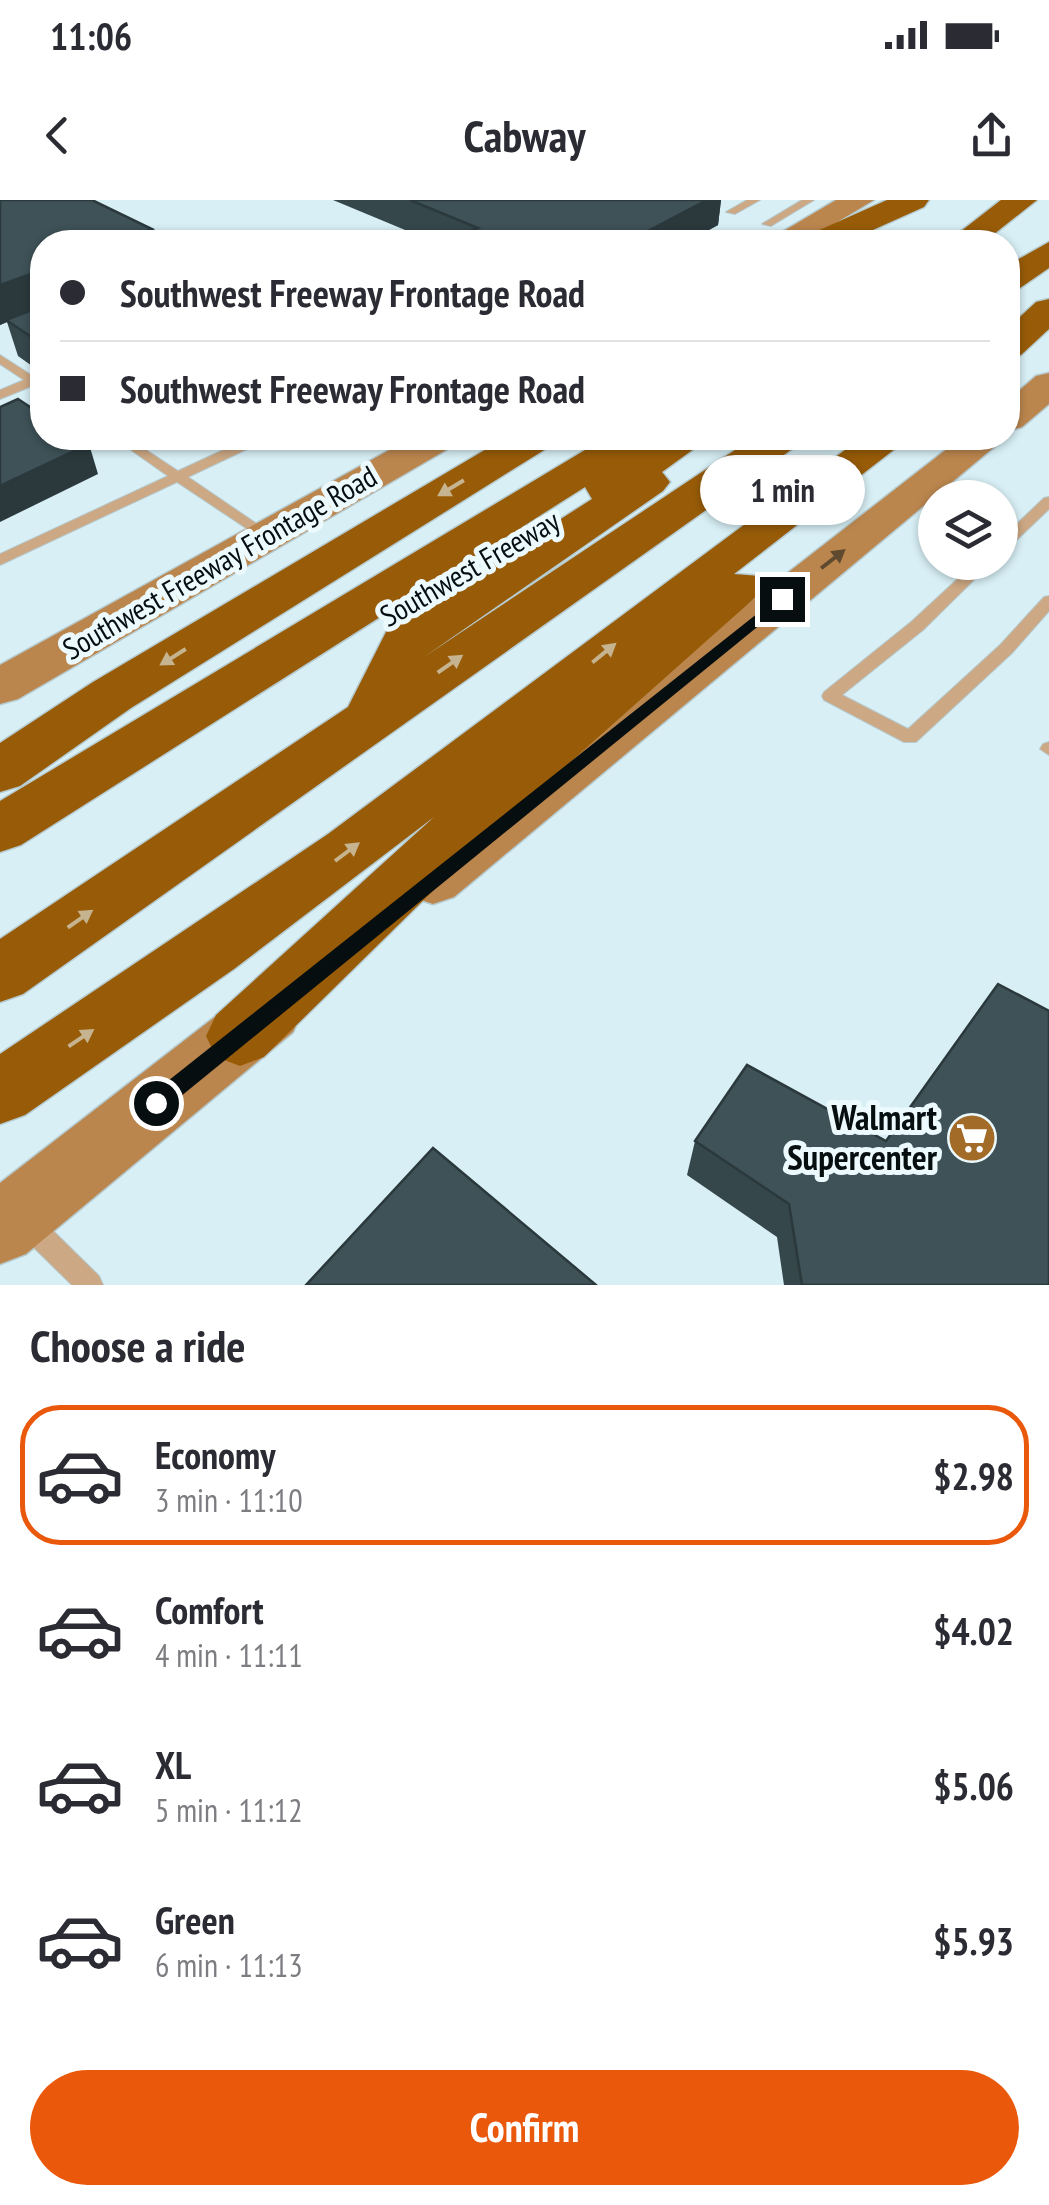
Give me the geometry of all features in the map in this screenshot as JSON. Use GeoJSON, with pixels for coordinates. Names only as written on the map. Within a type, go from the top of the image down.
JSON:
{"type":"FeatureCollection","features":[{"type":"Feature","properties":{"kind":"highway"},"geometry":{"type":"LineString","coordinates":[[847,230],[913,200]]}},
{"type":"Feature","properties":{"kind":"highway"},"geometry":{"type":"LineString","coordinates":[[875,230],[924,200]]}},
{"type":"Feature","properties":{"kind":"highway"},"geometry":{"type":"LineString","coordinates":[[980,230],[1021,200]]}},
{"type":"Feature","properties":{"kind":"highway"},"geometry":{"type":"LineString","coordinates":[[1020,231],[1049,212]]}},
{"type":"Feature","properties":{"kind":"highway"},"geometry":{"type":"LineString","coordinates":[[1020,273],[1049,252]]}},
{"type":"Feature","properties":{"kind":"highway"},"geometry":{"type":"LineString","coordinates":[[1020,336],[1049,310]]}},
{"type":"Feature","properties":{"kind":"highway"},"geometry":{"type":"LineString","coordinates":[[1020,354],[1049,334]]}},
{"type":"Feature","properties":{"kind":"highway"},"geometry":{"type":"LineString","coordinates":[[0,770],[112,695],[514,450]]}},
{"type":"Feature","properties":{"kind":"highway","name":"Southwest Freeway"},"geometry":{"type":"LineString","coordinates":[[0,829],[614,450]]}},
{"type":"Feature","properties":{"kind":"highway","name":"Southwest Freeway"},"geometry":{"type":"LineString","coordinates":[[241,679],[408,612],[669,450]]}},
{"type":"Feature","properties":{"kind":"highway","name":"Southwest Freeway"},"geometry":{"type":"LineString","coordinates":[[370,720],[405,642],[698,450]]}},
{"type":"Feature","properties":{"kind":"highway","name":"Southwest Freeway"},"geometry":{"type":"LineString","coordinates":[[0,974],[763,450]]}},
{"type":"Feature","properties":{"kind":"highway"},"geometry":{"type":"LineString","coordinates":[[0,1092],[282,901],[552,695],[786,507],[870,450]]}},
{"type":"Feature","properties":{"kind":"highway"},"geometry":{"type":"LineString","coordinates":[[240,1036],[484,806],[662,658],[895,450]]}},
{"type":"Feature","properties":{"kind":"main road"},"geometry":{"type":"LineString","coordinates":[[782,230],[859,200]]}},
{"type":"Feature","properties":{"kind":"main road"},"geometry":{"type":"LineString","coordinates":[[1020,409],[1049,384]]}},
{"type":"Feature","properties":{"kind":"main road","name":"Southwest Freeway Frontage Road"},"geometry":{"type":"LineString","coordinates":[[0,686],[270,537],[401,450]]}},
{"type":"Feature","properties":{"kind":"main road"},"geometry":{"type":"LineString","coordinates":[[9,1221],[970,450]]}},
{"type":"Feature","properties":{"kind":"lane"},"geometry":{"type":"LineString","coordinates":[[732,212],[754,200]]}},
{"type":"Feature","properties":{"kind":"lane"},"geometry":{"type":"LineString","coordinates":[[777,230],[809,200]]}},
{"type":"Feature","properties":{"kind":"lane"},"geometry":{"type":"LineString","coordinates":[[0,360],[30,379]]}},
{"type":"Feature","properties":{"kind":"lane"},"geometry":{"type":"LineString","coordinates":[[0,395],[30,386]]}},
{"type":"Feature","properties":{"kind":"lane"},"geometry":{"type":"LineString","coordinates":[[138,450],[270,537]]}},
{"type":"Feature","properties":{"kind":"lane"},"geometry":{"type":"LineString","coordinates":[[0,560],[235,450]]}},
{"type":"Feature","properties":{"kind":"lane"},"geometry":{"type":"LineString","coordinates":[[1018,531],[1049,501]]}},
{"type":"Feature","properties":{"kind":"lane"},"geometry":{"type":"LineString","coordinates":[[965,580],[917,626],[830,696],[910,738],[1006,649],[1049,601]]}},
{"type":"Feature","properties":{"kind":"lane"},"geometry":{"type":"LineString","coordinates":[[9,1221],[90,1285]]}},
{"type":"Feature","properties":{"kind":"building"},"geometry":{"type":"Polygon","coordinates":[[[0,200],[92,200],[152,229],[30,230],[30,274],[0,285],[0,200]]]}},
{"type":"Feature","properties":{"kind":"building"},"geometry":{"type":"Polygon","coordinates":[[[410,200],[707,200],[650,230],[473,230],[478,228],[410,200]]]}},
{"type":"Feature","properties":{"kind":"building"},"geometry":{"type":"Polygon","coordinates":[[[30,311],[30,336],[6,320],[30,311]]]}},
{"type":"Feature","properties":{"kind":"building"},"geometry":{"type":"Polygon","coordinates":[[[18,399],[30,407],[30,450],[76,450],[0,486],[0,407],[18,399]]]}},
{"type":"Feature","properties":{"kind":"building","name":"Walmart Supercenter"},"geometry":{"type":"Polygon","coordinates":[[[998,984],[1049,1011],[1049,1285],[802,1285],[789,1204],[695,1141],[747,1065],[886,1141],[998,984]]]}},
{"type":"Feature","properties":{"kind":"building"},"geometry":{"type":"Polygon","coordinates":[[[433,1148],[596,1285],[306,1285],[433,1148]]]}},
{"type":"Feature","properties":{"kind":"place","name":"Walmart Supercenter"},"geometry":{"type":"Point","coordinates":[972,1138]}},
{"type":"Feature","properties":{"kind":"route"},"geometry":{"type":"LineString","coordinates":[[156,1103],[782,599]]}}]}
